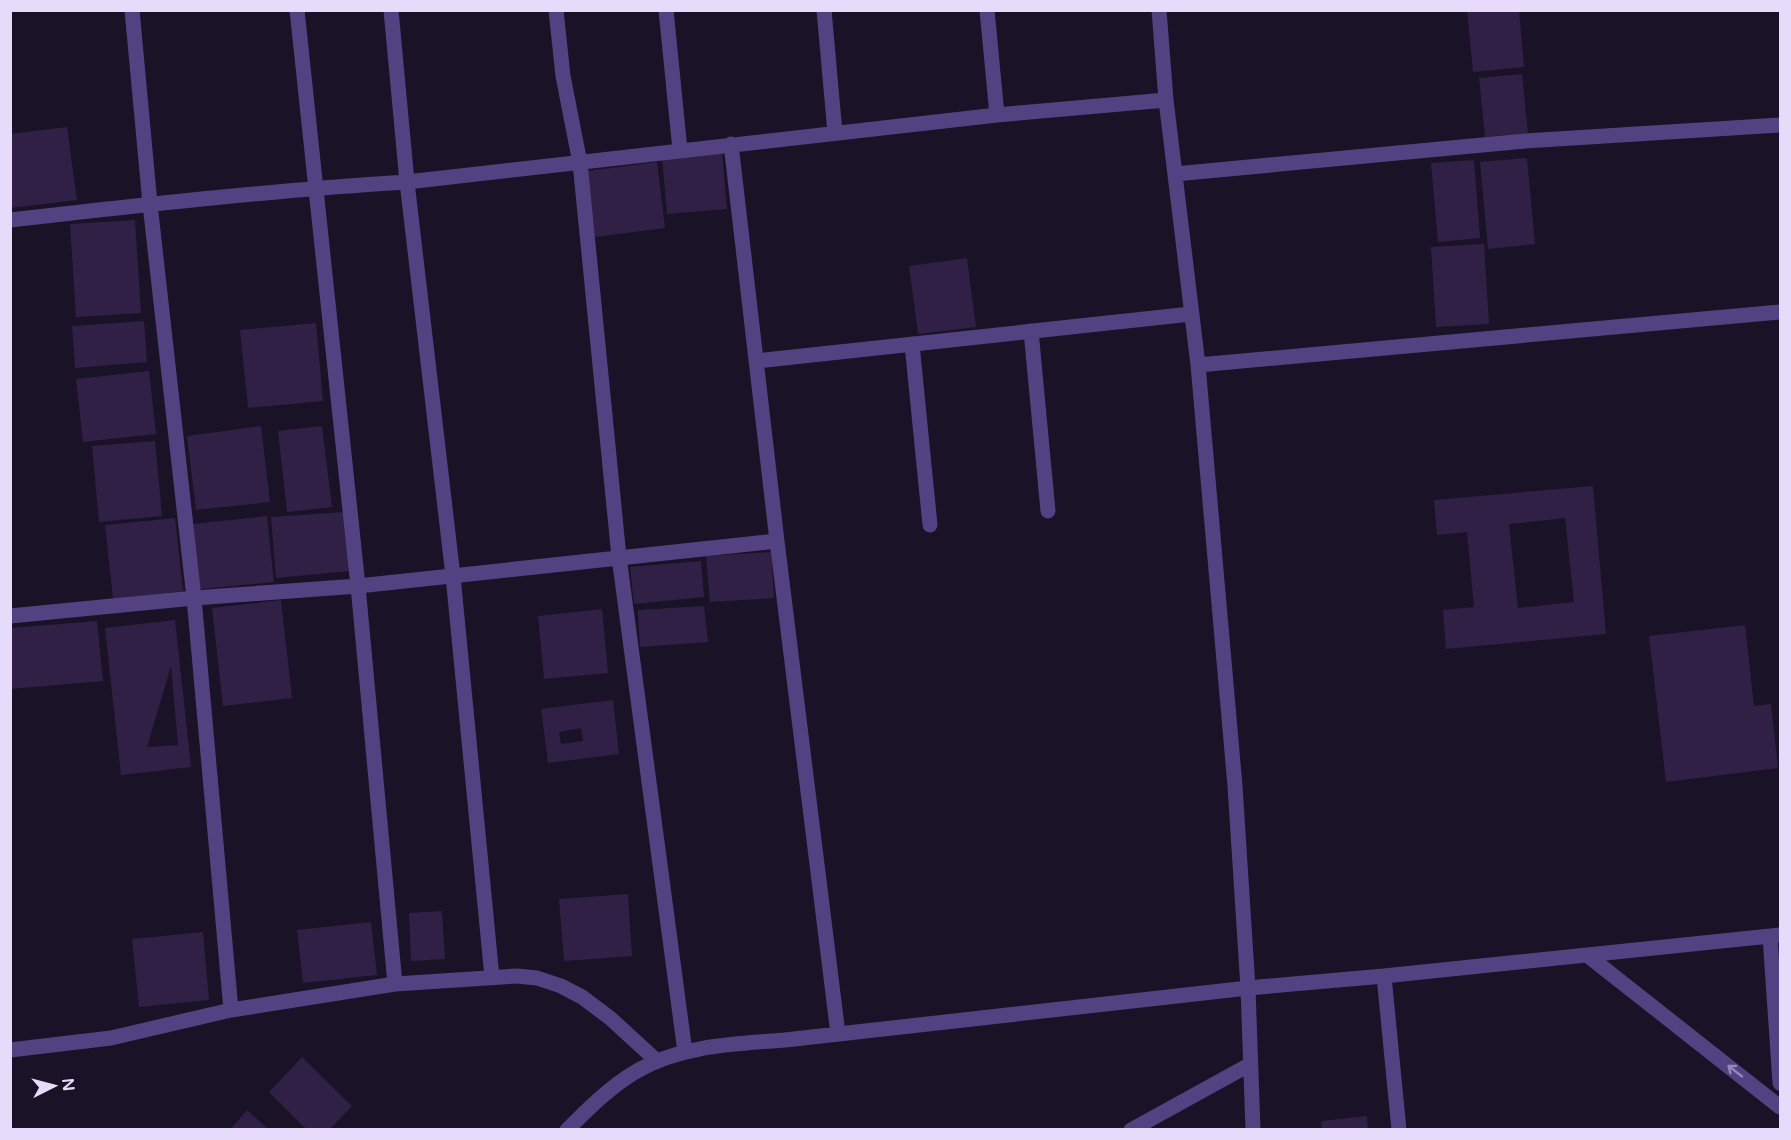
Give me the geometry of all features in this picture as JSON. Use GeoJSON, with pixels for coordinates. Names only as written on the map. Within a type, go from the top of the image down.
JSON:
{"type":"FeatureCollection","features":[{"type":"Feature","properties":{"kind":"street"},"geometry":{"type":"LineString","coordinates":[[132,10],[150,204],[194,598],[231,1011]]}},
{"type":"Feature","properties":{"kind":"street"},"geometry":{"type":"LineString","coordinates":[[297,10],[358,586],[395,984]]}},
{"type":"Feature","properties":{"kind":"street"},"geometry":{"type":"LineString","coordinates":[[391,10],[407,182],[453,576],[492,977]]}},
{"type":"Feature","properties":{"kind":"street"},"geometry":{"type":"LineString","coordinates":[[556,10],[563,76],[580,163],[619,557],[685,1052]]}},
{"type":"Feature","properties":{"kind":"street"},"geometry":{"type":"LineString","coordinates":[[666,10],[680,150]]}},
{"type":"Feature","properties":{"kind":"street"},"geometry":{"type":"LineString","coordinates":[[824,10],[835,133]]}},
{"type":"Feature","properties":{"kind":"street"},"geometry":{"type":"LineString","coordinates":[[987,10],[997,114]]}},
{"type":"Feature","properties":{"kind":"street"},"geometry":{"type":"LineString","coordinates":[[1159,10],[1166,100],[1198,365],[1235,786],[1248,988],[1253,1130]]}},
{"type":"Feature","properties":{"kind":"street"},"geometry":{"type":"LineString","coordinates":[[10,220],[315,188],[407,182],[997,114],[1166,100]]}},
{"type":"Feature","properties":{"kind":"street"},"geometry":{"type":"LineString","coordinates":[[1175,174],[1525,141],[1780,125]]}},
{"type":"Feature","properties":{"kind":"street"},"geometry":{"type":"LineString","coordinates":[[731,144],[838,1034]]}},
{"type":"Feature","properties":{"kind":"street"},"geometry":{"type":"LineString","coordinates":[[1198,365],[1780,312]]}},
{"type":"Feature","properties":{"kind":"street"},"geometry":{"type":"LineString","coordinates":[[756,361],[1191,314]]}},
{"type":"Feature","properties":{"kind":"street"},"geometry":{"type":"LineString","coordinates":[[1030,331],[1048,511]]}},
{"type":"Feature","properties":{"kind":"street"},"geometry":{"type":"LineString","coordinates":[[912,344],[930,525]]}},
{"type":"Feature","properties":{"kind":"street"},"geometry":{"type":"LineString","coordinates":[[10,616],[194,598],[358,586],[777,541]]}},
{"type":"Feature","properties":{"kind":"street"},"geometry":{"type":"LineString","coordinates":[[567,1130],[616,1085],[638,1070],[685,1052],[724,1045],[1248,988],[1775,935],[1780,1083]]}},
{"type":"Feature","properties":{"kind":"street"},"geometry":{"type":"LineString","coordinates":[[1587,955],[1780,1107]]}},
{"type":"Feature","properties":{"kind":"street"},"geometry":{"type":"LineString","coordinates":[[10,1050],[111,1038],[231,1011],[395,984],[517,976],[537,978],[561,986],[582,997],[610,1018],[657,1061]]}},
{"type":"Feature","properties":{"kind":"street"},"geometry":{"type":"LineString","coordinates":[[1384,976],[1399,1130]]}},
{"type":"Feature","properties":{"kind":"street"},"geometry":{"type":"LineString","coordinates":[[1131,1130],[1250,1065]]}},
{"type":"Feature","properties":{"kind":"building"},"geometry":{"type":"Polygon","coordinates":[[[1467,10],[1519,10],[1524,67],[1473,72],[1467,10]]]}},
{"type":"Feature","properties":{"kind":"building"},"geometry":{"type":"Polygon","coordinates":[[[1522,74],[1528,133],[1485,137],[1479,78],[1522,74]]]}},
{"type":"Feature","properties":{"kind":"building"},"geometry":{"type":"Polygon","coordinates":[[[67,127],[77,200],[10,208],[10,134],[67,127]]]}},
{"type":"Feature","properties":{"kind":"building"},"geometry":{"type":"Polygon","coordinates":[[[722,152],[727,209],[667,214],[662,158],[722,152]]]}},
{"type":"Feature","properties":{"kind":"building"},"geometry":{"type":"Polygon","coordinates":[[[1527,158],[1535,244],[1488,249],[1480,162],[1527,158]]]}},
{"type":"Feature","properties":{"kind":"building"},"geometry":{"type":"Polygon","coordinates":[[[1474,160],[1480,238],[1438,242],[1431,163],[1474,160]]]}},
{"type":"Feature","properties":{"kind":"building"},"geometry":{"type":"Polygon","coordinates":[[[657,162],[665,228],[595,237],[587,171],[657,162]]]}},
{"type":"Feature","properties":{"kind":"building"},"geometry":{"type":"Polygon","coordinates":[[[135,220],[141,313],[76,317],[70,224],[135,220]]]}},
{"type":"Feature","properties":{"kind":"building"},"geometry":{"type":"Polygon","coordinates":[[[1484,244],[1489,324],[1436,327],[1431,247],[1484,244]]]}},
{"type":"Feature","properties":{"kind":"building"},"geometry":{"type":"Polygon","coordinates":[[[967,258],[976,327],[918,334],[909,266],[967,258]]]}},
{"type":"Feature","properties":{"kind":"building"},"geometry":{"type":"Polygon","coordinates":[[[144,321],[147,362],[75,368],[72,326],[144,321]]]}},
{"type":"Feature","properties":{"kind":"building"},"geometry":{"type":"Polygon","coordinates":[[[316,323],[323,401],[248,408],[240,330],[316,323]]]}},
{"type":"Feature","properties":{"kind":"building"},"geometry":{"type":"Polygon","coordinates":[[[149,371],[156,434],[83,442],[76,379],[149,371]]]}},
{"type":"Feature","properties":{"kind":"building"},"geometry":{"type":"Polygon","coordinates":[[[261,426],[270,502],[196,510],[187,436],[261,426]]]}},
{"type":"Feature","properties":{"kind":"building"},"geometry":{"type":"Polygon","coordinates":[[[322,426],[332,507],[287,512],[278,431],[322,426]]]}},
{"type":"Feature","properties":{"kind":"building"},"geometry":{"type":"Polygon","coordinates":[[[155,441],[162,516],[99,522],[92,446],[155,441]]]}},
{"type":"Feature","properties":{"kind":"building"},"geometry":{"type":"Polygon","coordinates":[[[1593,486],[1606,634],[1446,649],[1443,610],[1474,607],[1467,532],[1437,535],[1434,500],[1593,486]],[[1565,518],[1509,524],[1518,608],[1574,602],[1565,518]]]}},
{"type":"Feature","properties":{"kind":"building"},"geometry":{"type":"Polygon","coordinates":[[[345,512],[349,571],[276,578],[271,517],[345,512]]]}},
{"type":"Feature","properties":{"kind":"building"},"geometry":{"type":"Polygon","coordinates":[[[267,516],[274,582],[200,589],[193,524],[267,516]]]}},
{"type":"Feature","properties":{"kind":"building"},"geometry":{"type":"Polygon","coordinates":[[[175,518],[183,591],[113,599],[105,525],[175,518]]]}},
{"type":"Feature","properties":{"kind":"building"},"geometry":{"type":"Polygon","coordinates":[[[771,552],[774,598],[710,602],[706,556],[771,552]]]}},
{"type":"Feature","properties":{"kind":"building"},"geometry":{"type":"Polygon","coordinates":[[[701,561],[704,597],[634,604],[630,567],[701,561]]]}},
{"type":"Feature","properties":{"kind":"building"},"geometry":{"type":"Polygon","coordinates":[[[281,600],[292,698],[223,706],[212,608],[281,600]]]}},
{"type":"Feature","properties":{"kind":"building"},"geometry":{"type":"Polygon","coordinates":[[[704,606],[708,642],[640,647],[638,610],[704,606]]]}},
{"type":"Feature","properties":{"kind":"building"},"geometry":{"type":"Polygon","coordinates":[[[602,609],[608,673],[544,679],[538,616],[602,609]]]}},
{"type":"Feature","properties":{"kind":"building"},"geometry":{"type":"Polygon","coordinates":[[[175,620],[191,767],[121,775],[105,628],[175,620]],[[171,666],[147,747],[178,745],[171,666]]]}},
{"type":"Feature","properties":{"kind":"building"},"geometry":{"type":"Polygon","coordinates":[[[97,621],[103,681],[10,689],[10,628],[97,621]]]}},
{"type":"Feature","properties":{"kind":"building"},"geometry":{"type":"Polygon","coordinates":[[[1745,625],[1754,706],[1771,704],[1778,768],[1666,782],[1649,636],[1745,625]]]}},
{"type":"Feature","properties":{"kind":"building"},"geometry":{"type":"Polygon","coordinates":[[[613,700],[619,754],[548,763],[541,709],[613,700]],[[581,728],[559,732],[561,744],[583,741],[581,728]]]}},
{"type":"Feature","properties":{"kind":"building"},"geometry":{"type":"Polygon","coordinates":[[[628,894],[632,956],[564,961],[559,899],[628,894]]]}},
{"type":"Feature","properties":{"kind":"building"},"geometry":{"type":"Polygon","coordinates":[[[442,911],[445,959],[411,961],[409,913],[442,911]]]}},
{"type":"Feature","properties":{"kind":"building"},"geometry":{"type":"Polygon","coordinates":[[[371,922],[377,975],[303,983],[297,930],[371,922]]]}},
{"type":"Feature","properties":{"kind":"building"},"geometry":{"type":"Polygon","coordinates":[[[203,932],[209,1000],[139,1007],[132,939],[203,932]]]}},
{"type":"Feature","properties":{"kind":"building"},"geometry":{"type":"Polygon","coordinates":[[[302,1057],[352,1106],[329,1130],[307,1130],[269,1092],[302,1057]]]}},
{"type":"Feature","properties":{"kind":"building"},"geometry":{"type":"Polygon","coordinates":[[[247,1110],[269,1130],[230,1130],[247,1110]]]}},
{"type":"Feature","properties":{"kind":"building"},"geometry":{"type":"Polygon","coordinates":[[[1367,1116],[1368,1130],[1322,1130],[1321,1121],[1367,1116]]]}}]}
